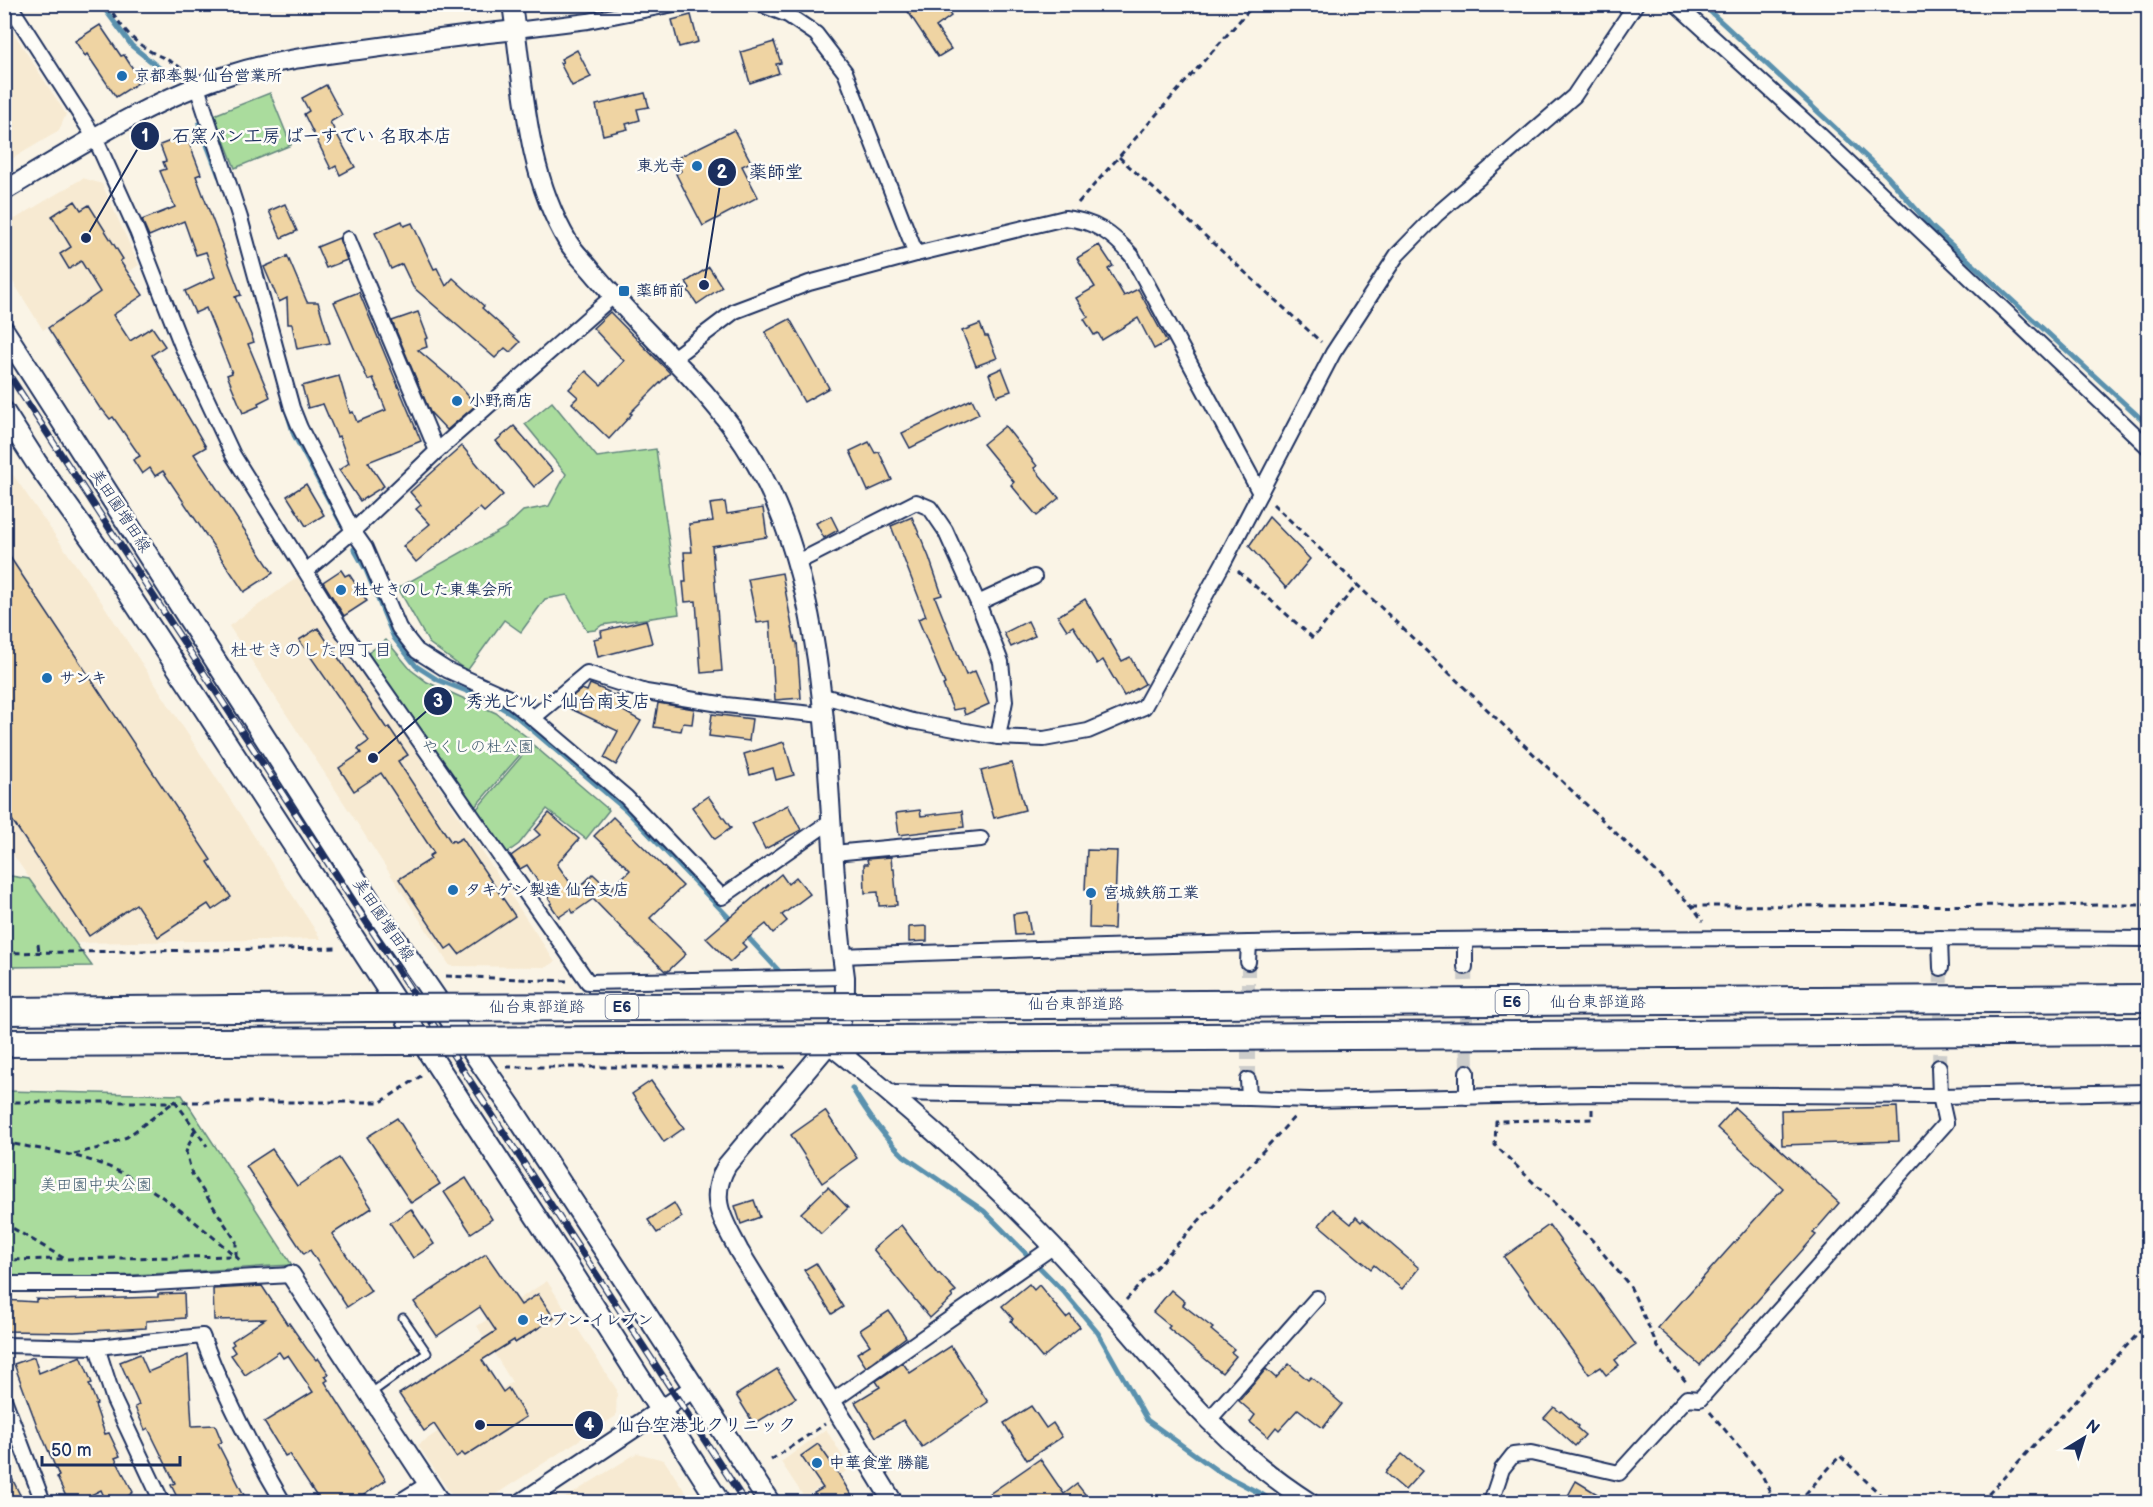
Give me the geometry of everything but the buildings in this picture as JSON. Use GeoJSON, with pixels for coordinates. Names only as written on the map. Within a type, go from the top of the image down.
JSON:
{"type":"FeatureCollection","features":[{"type":"Feature","properties":{"kind":"highway","name":"仙台東部道路"},"geometry":{"type":"LineString","coordinates":[[4,1011],[2148,999]]}},
{"type":"Feature","properties":{"kind":"highway","name":"仙台東部道路"},"geometry":{"type":"LineString","coordinates":[[4,1043],[2148,1031]]}},
{"type":"Feature","properties":{"kind":"main road","name":"美田園増田線"},"geometry":{"type":"LineString","coordinates":[[4,331],[378,914],[511,1107],[769,1503]]}},
{"type":"Feature","properties":{"kind":"main road","name":"美田園増田線"},"geometry":{"type":"LineString","coordinates":[[4,412],[153,630],[719,1503]]}},
{"type":"Feature","properties":{"kind":"street"},"geometry":{"type":"LineString","coordinates":[[9,4],[95,138],[137,231],[182,346],[233,455],[342,630],[588,982],[845,977]]}},
{"type":"Feature","properties":{"kind":"street"},"geometry":{"type":"LineString","coordinates":[[512,4],[532,148],[547,200],[569,244],[613,296],[717,406],[747,447],[775,502],[798,562],[811,627],[820,695],[845,977],[845,1011],[839,1028],[829,1044],[727,1165],[716,1194],[724,1223],[739,1251],[892,1503]]}},
{"type":"Feature","properties":{"kind":"street"},"geometry":{"type":"LineString","coordinates":[[4,191],[151,108],[231,74],[270,64],[462,35],[588,21],[674,4]]}},
{"type":"Feature","properties":{"kind":"street"},"geometry":{"type":"LineString","coordinates":[[760,4],[788,15],[816,34],[845,72],[916,254]]}},
{"type":"Feature","properties":{"kind":"street"},"geometry":{"type":"LineString","coordinates":[[820,695],[912,721],[998,737],[1044,739],[1088,731],[1144,707],[1225,560],[1333,353],[1397,255],[1436,215],[1574,96],[1636,4]]}},
{"type":"Feature","properties":{"kind":"street"},"geometry":{"type":"LineString","coordinates":[[1676,4],[1819,134],[2148,447]]}},
{"type":"Feature","properties":{"kind":"street"},"geometry":{"type":"LineString","coordinates":[[197,87],[240,218],[292,408],[353,531],[365,548],[399,628],[417,651],[447,670],[507,697],[533,717],[626,797],[722,897],[832,820]]}},
{"type":"Feature","properties":{"kind":"street"},"geometry":{"type":"LineString","coordinates":[[673,358],[735,311],[809,283],[1065,218],[1077,219],[1101,227],[1121,243],[1132,256],[1260,493]]}},
{"type":"Feature","properties":{"kind":"street"},"geometry":{"type":"LineString","coordinates":[[348,239],[437,451]]}},
{"type":"Feature","properties":{"kind":"street"},"geometry":{"type":"LineString","coordinates":[[306,571],[353,531],[437,451],[613,296]]}},
{"type":"Feature","properties":{"kind":"street"},"geometry":{"type":"LineString","coordinates":[[798,562],[916,502],[930,508],[945,530],[978,603],[1001,662],[1005,701],[998,737]]}},
{"type":"Feature","properties":{"kind":"street"},"geometry":{"type":"LineString","coordinates":[[978,603],[1034,578]]}},
{"type":"Feature","properties":{"kind":"street"},"geometry":{"type":"LineString","coordinates":[[533,717],[587,673],[646,692],[726,705],[822,715]]}},
{"type":"Feature","properties":{"kind":"street"},"geometry":{"type":"LineString","coordinates":[[834,853],[981,839]]}},
{"type":"Feature","properties":{"kind":"street"},"geometry":{"type":"LineString","coordinates":[[1940,938],[1941,968]]}},
{"type":"Feature","properties":{"kind":"street"},"geometry":{"type":"LineString","coordinates":[[842,956],[1249,943],[1465,940],[2148,939]]}},
{"type":"Feature","properties":{"kind":"street"},"geometry":{"type":"LineString","coordinates":[[1465,940],[1466,967]]}},
{"type":"Feature","properties":{"kind":"street"},"geometry":{"type":"LineString","coordinates":[[1248,962],[1249,943]]}},
{"type":"Feature","properties":{"kind":"street"},"geometry":{"type":"LineString","coordinates":[[829,1044],[968,1163],[1047,1251],[1113,1315],[1208,1421],[1250,1458],[1309,1503]]}},
{"type":"Feature","properties":{"kind":"street"},"geometry":{"type":"LineString","coordinates":[[1491,1503],[1503,1469],[1513,1455],[1531,1453],[1619,1473],[1687,1398],[1700,1399],[1946,1123],[1940,1096],[1939,1067]]}},
{"type":"Feature","properties":{"kind":"street"},"geometry":{"type":"LineString","coordinates":[[1467,1072],[1467,1097]]}},
{"type":"Feature","properties":{"kind":"street"},"geometry":{"type":"LineString","coordinates":[[1248,1080],[1249,1098]]}},
{"type":"Feature","properties":{"kind":"street"},"geometry":{"type":"LineString","coordinates":[[888,1093],[1310,1100],[1592,1094],[1940,1096],[2148,1092]]}},
{"type":"Feature","properties":{"kind":"street"},"geometry":{"type":"LineString","coordinates":[[835,1408],[1047,1251]]}},
{"type":"Feature","properties":{"kind":"street"},"geometry":{"type":"LineString","coordinates":[[4,1284],[135,1284],[291,1275],[440,1503]]}},
{"type":"Feature","properties":{"kind":"street"},"geometry":{"type":"LineString","coordinates":[[1208,1421],[1317,1298]]}},
{"type":"Feature","properties":{"kind":"street"},"geometry":{"type":"LineString","coordinates":[[4,1345],[97,1347],[202,1336],[220,1384],[247,1439],[283,1503]]}},
{"type":"Feature","properties":{"kind":"street"},"geometry":{"type":"LineString","coordinates":[[97,1347],[114,1400],[162,1503]]}},
{"type":"Feature","properties":{"kind":"street"},"geometry":{"type":"LineString","coordinates":[[522,1503],[694,1388]]}},
{"type":"Feature","properties":{"kind":"street"},"geometry":{"type":"LineString","coordinates":[[4,1399],[43,1503]]}},
{"type":"Feature","properties":{"kind":"street"},"geometry":{"type":"LineString","coordinates":[[399,1503],[428,1484]]}},
{"type":"Feature","properties":{"kind":"lane"},"geometry":{"type":"LineString","coordinates":[[369,1394],[427,1353],[403,1318]]}},
{"type":"Feature","properties":{"kind":"path"},"geometry":{"type":"LineString","coordinates":[[107,4],[135,40],[146,49],[181,67],[197,87]]}},
{"type":"Feature","properties":{"kind":"path"},"geometry":{"type":"LineString","coordinates":[[1065,218],[1250,9],[1245,4]]}},
{"type":"Feature","properties":{"kind":"path"},"geometry":{"type":"LineString","coordinates":[[1119,157],[1333,353]]}},
{"type":"Feature","properties":{"kind":"path"},"geometry":{"type":"LineString","coordinates":[[1260,493],[1692,906],[1714,938]]}},
{"type":"Feature","properties":{"kind":"path"},"geometry":{"type":"LineString","coordinates":[[1225,560],[1313,638],[1357,585]]}},
{"type":"Feature","properties":{"kind":"path"},"geometry":{"type":"LineString","coordinates":[[1692,906],[2148,905]]}},
{"type":"Feature","properties":{"kind":"path"},"geometry":{"type":"LineString","coordinates":[[4,924],[7,953],[339,948]]}},
{"type":"Feature","properties":{"kind":"path"},"geometry":{"type":"LineString","coordinates":[[38,944],[39,952]]}},
{"type":"Feature","properties":{"kind":"path"},"geometry":{"type":"LineString","coordinates":[[446,976],[588,982]]}},
{"type":"Feature","properties":{"kind":"path"},"geometry":{"type":"LineString","coordinates":[[506,1067],[809,1067]]}},
{"type":"Feature","properties":{"kind":"path"},"geometry":{"type":"LineString","coordinates":[[4,1102],[381,1102],[423,1075]]}},
{"type":"Feature","properties":{"kind":"path"},"geometry":{"type":"LineString","coordinates":[[1592,1094],[1592,1119],[1496,1120],[1495,1144],[1592,1240],[1630,1286],[1658,1347],[1761,1473],[1775,1503]]}},
{"type":"Feature","properties":{"kind":"path"},"geometry":{"type":"LineString","coordinates":[[1113,1315],[1310,1100]]}},
{"type":"Feature","properties":{"kind":"path"},"geometry":{"type":"LineString","coordinates":[[175,1101],[207,1146]]}},
{"type":"Feature","properties":{"kind":"path"},"geometry":{"type":"LineString","coordinates":[[73,1155],[127,1137],[175,1101]]}},
{"type":"Feature","properties":{"kind":"path"},"geometry":{"type":"LineString","coordinates":[[195,1129],[186,1152],[192,1174],[236,1241],[236,1256]]}},
{"type":"Feature","properties":{"kind":"path"},"geometry":{"type":"LineString","coordinates":[[4,1142],[73,1155],[128,1175],[157,1192],[258,1276]]}},
{"type":"Feature","properties":{"kind":"path"},"geometry":{"type":"LineString","coordinates":[[4,1153],[14,1144]]}},
{"type":"Feature","properties":{"kind":"path"},"geometry":{"type":"LineString","coordinates":[[4,1223],[66,1260]]}},
{"type":"Feature","properties":{"kind":"path"},"geometry":{"type":"LineString","coordinates":[[4,1260],[236,1256]]}},
{"type":"Feature","properties":{"kind":"path"},"geometry":{"type":"LineString","coordinates":[[1981,1503],[2148,1323]]}},
{"type":"Feature","properties":{"kind":"path"},"geometry":{"type":"LineString","coordinates":[[771,1460],[835,1408]]}},
{"type":"Feature","properties":{"kind":"path"},"geometry":{"type":"LineString","coordinates":[[1798,1503],[1840,1456],[1888,1503]]}},
{"type":"Feature","properties":{"kind":"shaded area"},"geometry":{"type":"Polygon","coordinates":[[[4,18],[66,114],[59,131],[5,163],[4,18]]]}},
{"type":"Feature","properties":{"kind":"shaded area"},"geometry":{"type":"Polygon","coordinates":[[[83,178],[102,184],[139,265],[43,330],[5,269],[5,225],[83,178]]]}},
{"type":"Feature","properties":{"kind":"shaded area"},"geometry":{"type":"Polygon","coordinates":[[[4,462],[103,604],[321,939],[74,943],[5,843],[4,462]]]}},
{"type":"Feature","properties":{"kind":"shaded area"},"geometry":{"type":"Polygon","coordinates":[[[298,577],[555,962],[547,967],[450,966],[229,626],[298,577]]]}},
{"type":"Feature","properties":{"kind":"shaded area"},"geometry":{"type":"Polygon","coordinates":[[[547,1281],[617,1390],[616,1416],[484,1502],[456,1502],[418,1445],[512,1382],[477,1326],[547,1281]]]}},
{"type":"Feature","properties":{"kind":"shaded area"},"geometry":{"type":"Polygon","coordinates":[[[826,1429],[850,1469],[804,1497],[781,1462],[826,1429]]]}},
{"type":"Feature","properties":{"kind":"shaded area"},"geometry":{"type":"Polygon","coordinates":[[[637,1453],[664,1460],[692,1502],[559,1502],[637,1453]]]}},
{"type":"Feature","properties":{"kind":"green space"},"geometry":{"type":"Polygon","coordinates":[[[270,93],[291,145],[235,168],[214,115],[270,93]]]}},
{"type":"Feature","properties":{"kind":"green space"},"geometry":{"type":"Polygon","coordinates":[[[552,402],[597,457],[656,449],[679,614],[602,625],[595,630],[587,631],[567,595],[545,599],[521,632],[504,620],[467,671],[429,643],[398,588],[505,528],[523,511],[549,506],[566,474],[525,424],[552,402]]]}},
{"type":"Feature","properties":{"kind":"green space","name":"やくしの杜公園"},"geometry":{"type":"Polygon","coordinates":[[[386,640],[411,670],[427,682],[496,713],[532,741],[474,808],[367,654],[386,640]]]}},
{"type":"Feature","properties":{"kind":"green space"},"geometry":{"type":"Polygon","coordinates":[[[532,744],[609,810],[586,839],[547,809],[519,844],[505,854],[475,811],[532,744]]]}},
{"type":"Feature","properties":{"kind":"green space"},"geometry":{"type":"Polygon","coordinates":[[[5,875],[29,879],[92,966],[5,967],[5,875]]]}},
{"type":"Feature","properties":{"kind":"green space","name":"美田園中央公園"},"geometry":{"type":"Polygon","coordinates":[[[5,1091],[182,1095],[292,1265],[112,1276],[5,1275],[5,1091]]]}},
{"type":"Feature","properties":{"kind":"waterway"},"geometry":{"type":"LineString","coordinates":[[101,4],[132,46],[163,71]]}},
{"type":"Feature","properties":{"kind":"waterway"},"geometry":{"type":"LineString","coordinates":[[1702,4],[1887,176],[1931,226],[2148,425]]}},
{"type":"Feature","properties":{"kind":"waterway"},"geometry":{"type":"LineString","coordinates":[[199,124],[219,176]]}},
{"type":"Feature","properties":{"kind":"waterway"},"geometry":{"type":"LineString","coordinates":[[286,409],[294,435],[342,525]]}},
{"type":"Feature","properties":{"kind":"waterway"},"geometry":{"type":"LineString","coordinates":[[354,549],[366,570],[394,638],[416,666],[438,680],[487,699],[516,716],[626,810],[734,923]]}},
{"type":"Feature","properties":{"kind":"waterway"},"geometry":{"type":"LineString","coordinates":[[745,934],[778,970]]}},
{"type":"Feature","properties":{"kind":"waterway"},"geometry":{"type":"LineString","coordinates":[[852,1088],[876,1124],[904,1156],[984,1211],[1063,1291],[1098,1333],[1147,1420],[1219,1472],[1273,1502]]}},
{"type":"Feature","properties":{"kind":"tunnel"},"geometry":{"type":"LineString","coordinates":[[1248,962],[1248,1080]]}},
{"type":"Feature","properties":{"kind":"tunnel"},"geometry":{"type":"LineString","coordinates":[[1465,967],[1467,1072]]}},
{"type":"Feature","properties":{"kind":"tunnel"},"geometry":{"type":"LineString","coordinates":[[1939,1067],[1941,968]]}},
{"type":"Feature","properties":{"kind":"railway"},"geometry":{"type":"LineString","coordinates":[[4,367],[745,1502]]}},
{"type":"Feature","properties":{"kind":"place","name":"京都奉製 仙台営業所"},"geometry":{"type":"Point","coordinates":[122,76]}},
{"type":"Feature","properties":{"kind":"place","name":"東光寺"},"geometry":{"type":"Point","coordinates":[697,166]}},
{"type":"Feature","properties":{"kind":"place","name":"石窯パン工房 ばーすでい 名取本店"},"geometry":{"type":"Point","coordinates":[86,238]}},
{"type":"Feature","properties":{"kind":"place","name":"薬師堂"},"geometry":{"type":"Point","coordinates":[704,285]}},
{"type":"Feature","properties":{"kind":"place","name":"薬師前"},"geometry":{"type":"Point","coordinates":[624,291]}},
{"type":"Feature","properties":{"kind":"place","name":"小野商店"},"geometry":{"type":"Point","coordinates":[457,401]}},
{"type":"Feature","properties":{"kind":"place","name":"杜せきのした東集会所"},"geometry":{"type":"Point","coordinates":[341,590]}},
{"type":"Feature","properties":{"kind":"place","name":"サンキ"},"geometry":{"type":"Point","coordinates":[47,678]}},
{"type":"Feature","properties":{"kind":"place","name":"秀光ビルド 仙台南支店"},"geometry":{"type":"Point","coordinates":[373,758]}},
{"type":"Feature","properties":{"kind":"place","name":"タキゲン製造 仙台支店"},"geometry":{"type":"Point","coordinates":[453,890]}},
{"type":"Feature","properties":{"kind":"place","name":"宮城鉄筋工業"},"geometry":{"type":"Point","coordinates":[1091,893]}},
{"type":"Feature","properties":{"kind":"place","name":"セブン-イレブン"},"geometry":{"type":"Point","coordinates":[523,1320]}},
{"type":"Feature","properties":{"kind":"place","name":"仙台空港北クリニック"},"geometry":{"type":"Point","coordinates":[480,1425]}},
{"type":"Feature","properties":{"kind":"place","name":"中華食堂 勝龍"},"geometry":{"type":"Point","coordinates":[817,1463]}},
{"type":"Feature","properties":{"kind":"district","name":"杜せきのした四丁目"},"geometry":{"type":"Point","coordinates":[311,650]}}]}
